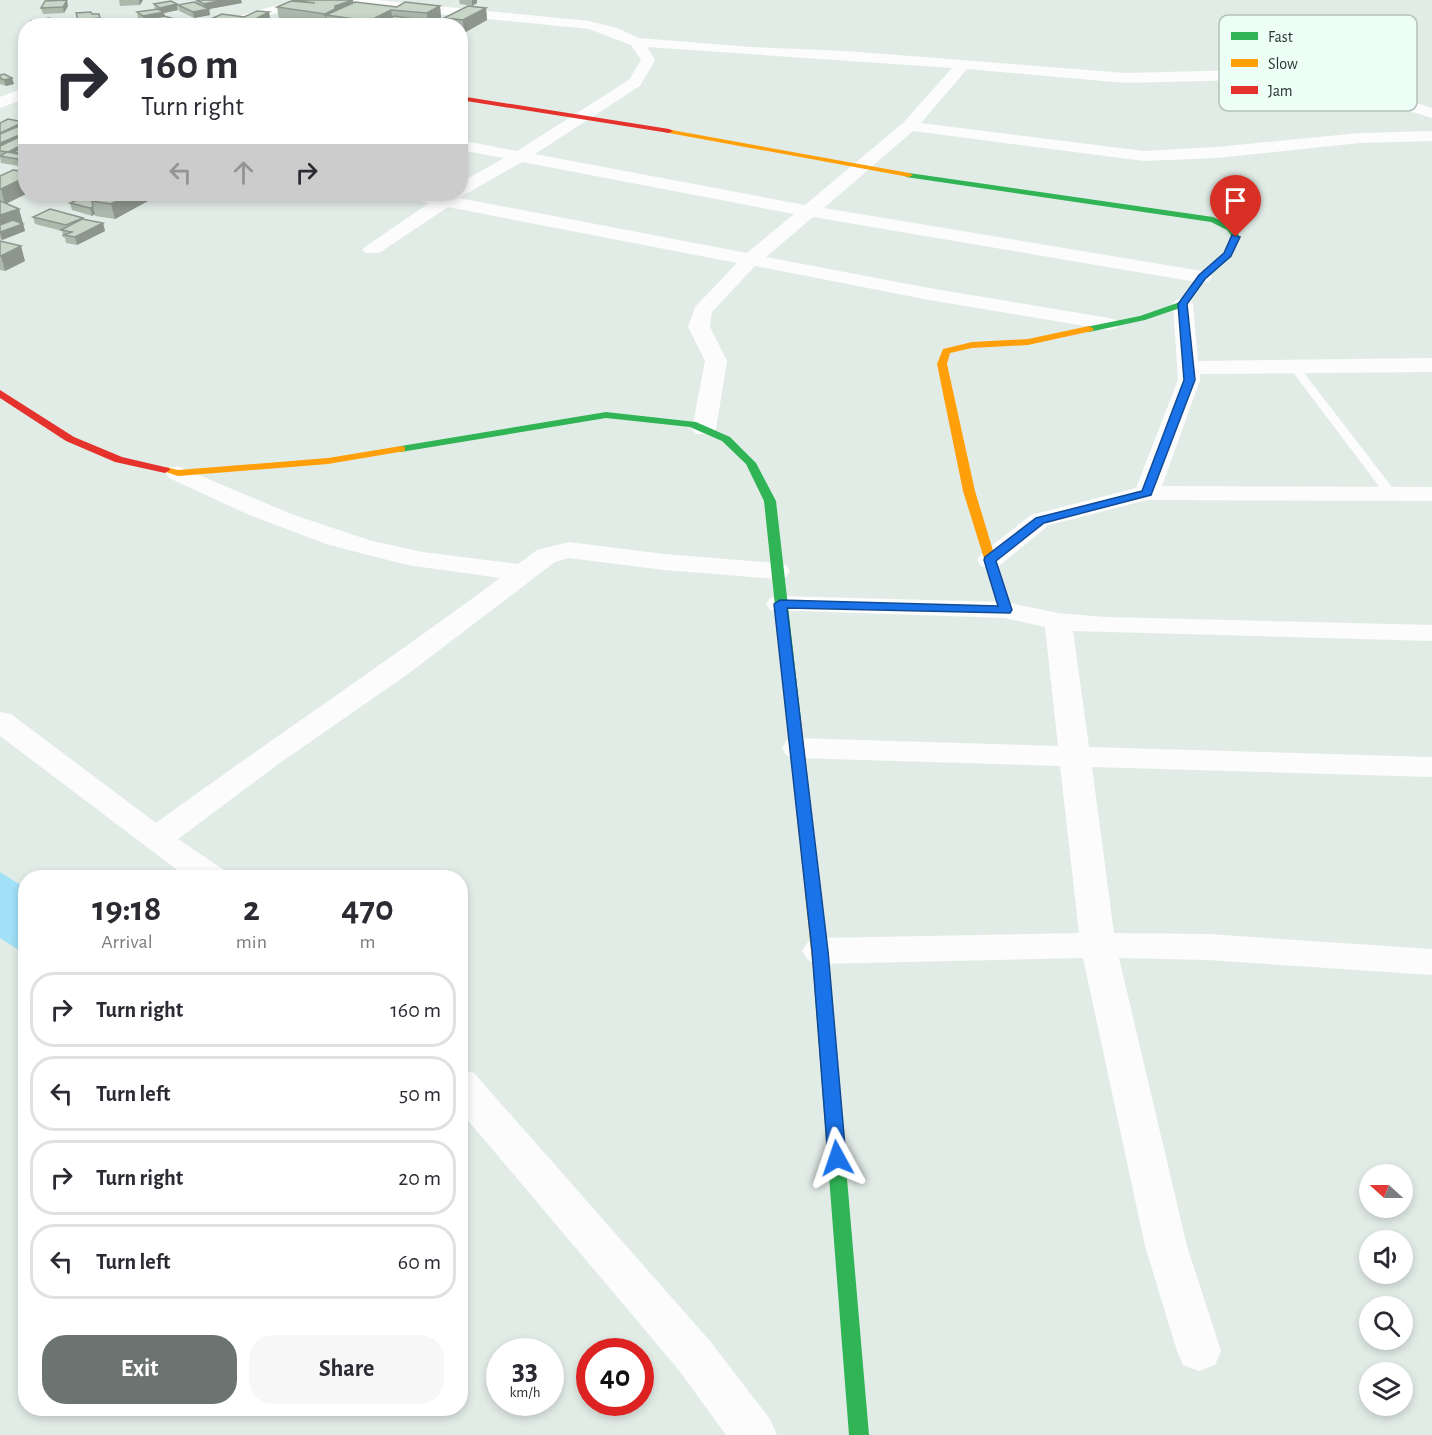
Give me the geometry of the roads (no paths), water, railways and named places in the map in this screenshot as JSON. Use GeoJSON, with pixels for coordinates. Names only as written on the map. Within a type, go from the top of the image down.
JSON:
{"type":"FeatureCollection","features":[{"type":"Feature","properties":{"kind":"street"},"geometry":{"type":"LineString","coordinates":[[241,18],[295,4],[347,1],[555,20],[612,31],[636,42],[750,51],[848,55],[1125,78],[1219,76]]}},
{"type":"Feature","properties":{"kind":"street"},"geometry":{"type":"LineString","coordinates":[[468,186],[635,83],[648,60],[636,42]]}},
{"type":"Feature","properties":{"kind":"street"},"geometry":{"type":"LineString","coordinates":[[704,429],[716,361],[699,327],[702,311],[712,298],[752,259],[909,126],[963,65]]}},
{"type":"Feature","properties":{"kind":"street"},"geometry":{"type":"LineString","coordinates":[[0,103],[18,95]]}},
{"type":"Feature","properties":{"kind":"street"},"geometry":{"type":"LineString","coordinates":[[468,99],[583,116],[863,167],[1213,220],[1230,228],[1236,237],[1228,255],[1202,277],[1183,304],[1142,318],[1028,342],[972,345],[946,351],[942,364],[969,491],[1005,610]]}},
{"type":"Feature","properties":{"kind":"street"},"geometry":{"type":"LineString","coordinates":[[1417,108],[1432,113]]}},
{"type":"Feature","properties":{"kind":"street"},"geometry":{"type":"LineString","coordinates":[[0,111],[17,114]]}},
{"type":"Feature","properties":{"kind":"street"},"geometry":{"type":"LineString","coordinates":[[909,126],[1144,156],[1178,156],[1381,137],[1432,136]]}},
{"type":"Feature","properties":{"kind":"street"},"geometry":{"type":"LineString","coordinates":[[468,146],[810,211],[1202,277]]}},
{"type":"Feature","properties":{"kind":"street"},"geometry":{"type":"LineString","coordinates":[[372,249],[444,201]]}},
{"type":"Feature","properties":{"kind":"street"},"geometry":{"type":"LineString","coordinates":[[468,201],[929,294],[1109,324]]}},
{"type":"Feature","properties":{"kind":"street"},"geometry":{"type":"LineString","coordinates":[[1147,493],[1190,380],[1183,304]]}},
{"type":"Feature","properties":{"kind":"street"},"geometry":{"type":"LineString","coordinates":[[1188,368],[1432,365]]}},
{"type":"Feature","properties":{"kind":"street"},"geometry":{"type":"LineString","coordinates":[[0,393],[70,439],[119,460],[178,473],[240,503],[307,530],[391,554],[522,573]]}},
{"type":"Feature","properties":{"kind":"street"},"geometry":{"type":"LineString","coordinates":[[178,473],[328,461],[606,415],[692,424],[726,439],[751,463],[770,501],[820,951],[859,1435]]}},
{"type":"Feature","properties":{"kind":"street"},"geometry":{"type":"LineString","coordinates":[[990,560],[1040,520],[1147,493],[1432,494]]}},
{"type":"Feature","properties":{"kind":"street"},"geometry":{"type":"LineString","coordinates":[[156,839],[266,758],[398,668],[546,556],[569,550],[664,562],[777,571]]}},
{"type":"Feature","properties":{"kind":"street"},"geometry":{"type":"LineString","coordinates":[[780,604],[1005,610],[1058,621],[1432,633]]}},
{"type":"Feature","properties":{"kind":"street"},"geometry":{"type":"LineString","coordinates":[[1058,621],[1098,945],[1166,1246],[1199,1351]]}},
{"type":"Feature","properties":{"kind":"street"},"geometry":{"type":"LineString","coordinates":[[0,721],[201,870]]}},
{"type":"Feature","properties":{"kind":"street"},"geometry":{"type":"LineString","coordinates":[[797,748],[1432,767]]}},
{"type":"Feature","properties":{"kind":"street"},"geometry":{"type":"LineString","coordinates":[[820,951],[1098,945],[1208,947],[1432,962]]}},
{"type":"Feature","properties":{"kind":"street"},"geometry":{"type":"LineString","coordinates":[[468,1093],[694,1355],[754,1435]]}},
{"type":"Feature","properties":{"kind":"lane"},"geometry":{"type":"LineString","coordinates":[[1294,367],[1391,494]]}},
{"type":"Feature","properties":{"kind":"water"},"geometry":{"type":"Polygon","coordinates":[[[0,872],[18,884],[18,950],[0,938],[0,872]]]}}]}
